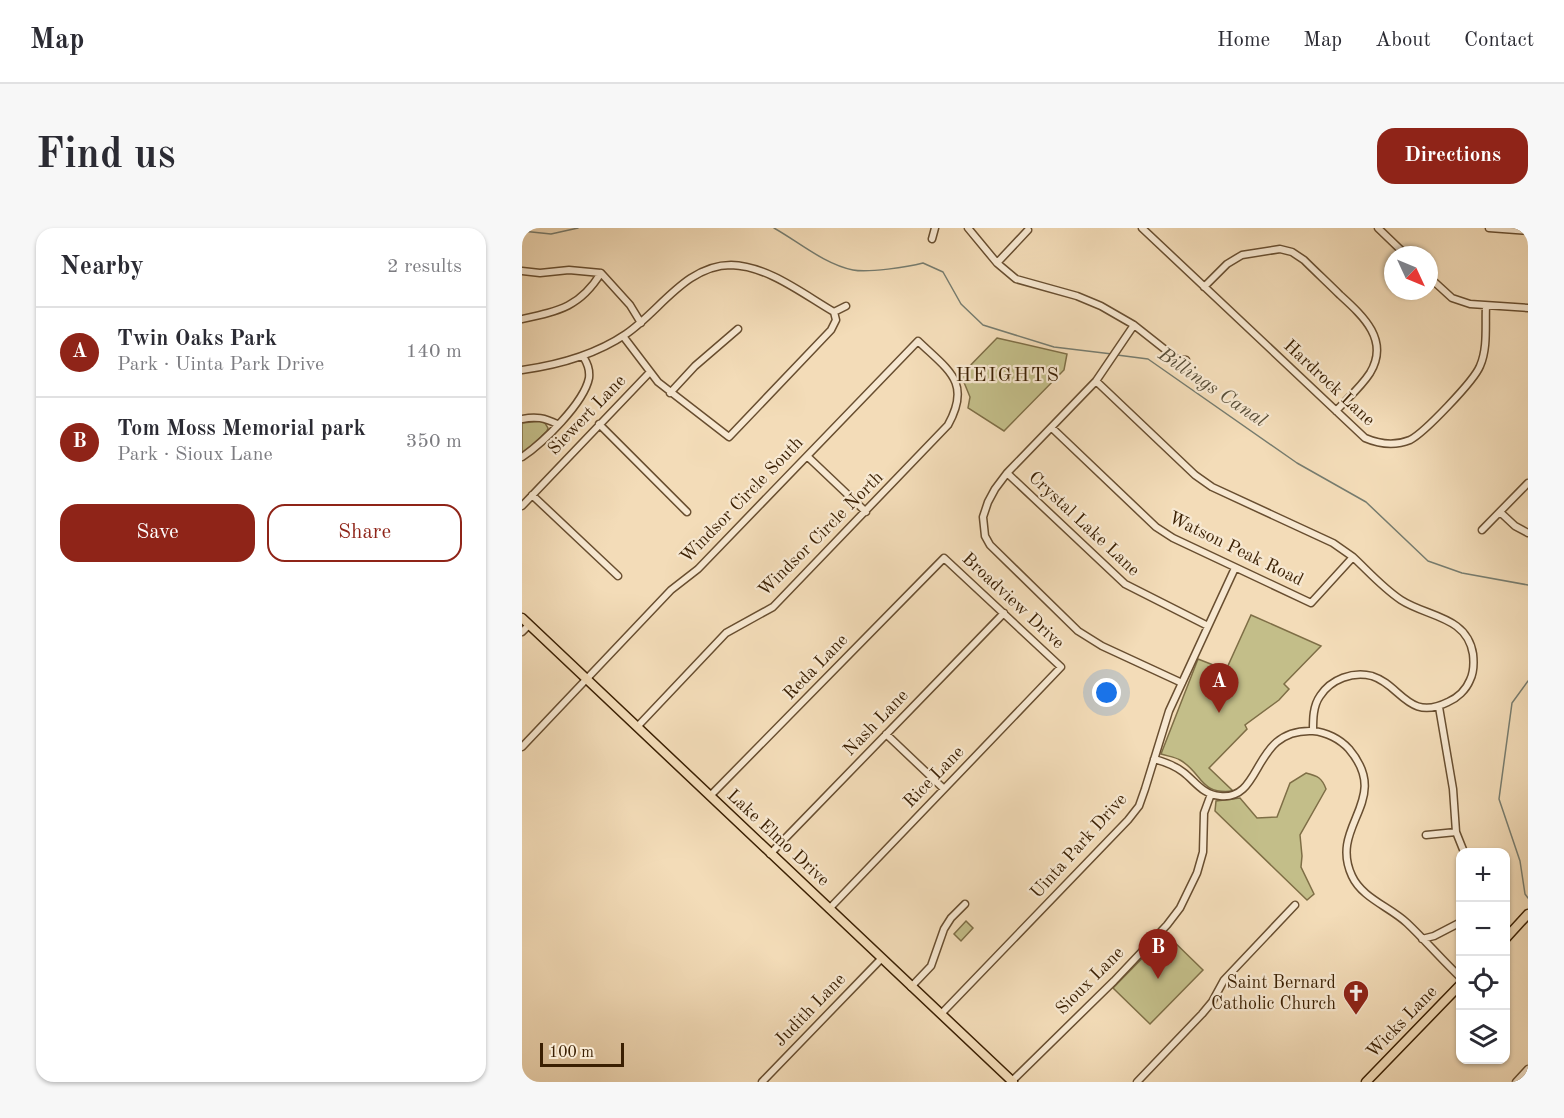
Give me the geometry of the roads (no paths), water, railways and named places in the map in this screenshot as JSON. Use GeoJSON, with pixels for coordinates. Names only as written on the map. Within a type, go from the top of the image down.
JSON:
{"type":"FeatureCollection","features":[{"type":"Feature","properties":{"kind":"main road","name":"Lake Elmo Drive"},"geometry":{"type":"LineString","coordinates":[[526,621],[1012,1082]]}},
{"type":"Feature","properties":{"kind":"main road"},"geometry":{"type":"LineString","coordinates":[[1510,934],[1528,914]]}},
{"type":"Feature","properties":{"kind":"main road","name":"Wicks Lane"},"geometry":{"type":"LineString","coordinates":[[1366,1082],[1456,989]]}},
{"type":"Feature","properties":{"kind":"street"},"geometry":{"type":"LineString","coordinates":[[932,239],[935,228]]}},
{"type":"Feature","properties":{"kind":"street"},"geometry":{"type":"LineString","coordinates":[[968,228],[997,263],[1016,279],[1077,296],[1101,306],[1134,325],[1177,359],[1186,360]]}},
{"type":"Feature","properties":{"kind":"street"},"geometry":{"type":"LineString","coordinates":[[1378,228],[1397,246]]}},
{"type":"Feature","properties":{"kind":"street"},"geometry":{"type":"LineString","coordinates":[[1489,228],[1528,231]]}},
{"type":"Feature","properties":{"kind":"street","name":"Hardrock Lane"},"geometry":{"type":"LineString","coordinates":[[1146,229],[1204,287],[1365,438],[1377,443],[1392,444],[1410,440],[1425,429],[1468,383],[1480,367],[1484,349],[1486,306]]}},
{"type":"Feature","properties":{"kind":"street"},"geometry":{"type":"LineString","coordinates":[[997,263],[1028,230]]}},
{"type":"Feature","properties":{"kind":"street"},"geometry":{"type":"LineString","coordinates":[[1204,287],[1234,258],[1280,249],[1292,252],[1304,260],[1365,319],[1380,349],[1370,373],[1336,411]]}},
{"type":"Feature","properties":{"kind":"street"},"geometry":{"type":"LineString","coordinates":[[522,369],[584,356],[623,336],[641,323],[686,281],[701,271],[730,265],[763,272],[834,312],[836,320],[831,330],[729,437],[670,393],[650,372],[623,336]]}},
{"type":"Feature","properties":{"kind":"street"},"geometry":{"type":"LineString","coordinates":[[522,271],[540,273],[569,270],[602,273],[630,304],[641,323]]}},
{"type":"Feature","properties":{"kind":"street"},"geometry":{"type":"LineString","coordinates":[[522,318],[552,312],[572,304],[592,288],[602,273]]}},
{"type":"Feature","properties":{"kind":"street"},"geometry":{"type":"LineString","coordinates":[[1438,285],[1452,298],[1470,304],[1528,308]]}},
{"type":"Feature","properties":{"kind":"street"},"geometry":{"type":"LineString","coordinates":[[834,312],[846,306]]}},
{"type":"Feature","properties":{"kind":"street"},"geometry":{"type":"LineString","coordinates":[[1134,325],[1096,381],[1007,473],[988,502],[983,517],[990,545],[1078,631],[1102,646],[1182,683]]}},
{"type":"Feature","properties":{"kind":"street"},"geometry":{"type":"LineString","coordinates":[[670,393],[695,366],[738,329]]}},
{"type":"Feature","properties":{"kind":"street","name":"Windsor Circle South"},"geometry":{"type":"LineString","coordinates":[[522,747],[671,590],[698,569],[918,341]]}},
{"type":"Feature","properties":{"kind":"street","name":"Windsor Circle North"},"geometry":{"type":"LineString","coordinates":[[637,727],[726,633],[773,607],[948,425],[956,411],[958,384],[952,373],[918,341]]}},
{"type":"Feature","properties":{"kind":"street"},"geometry":{"type":"LineString","coordinates":[[522,457],[530,452],[578,400],[589,379],[589,367],[584,356]]}},
{"type":"Feature","properties":{"kind":"street","name":"Siewert Lane"},"geometry":{"type":"LineString","coordinates":[[522,506],[650,372]]}},
{"type":"Feature","properties":{"kind":"street"},"geometry":{"type":"LineString","coordinates":[[1096,381],[1195,475],[1212,487],[1333,543],[1353,557],[1384,588],[1415,608],[1450,621],[1462,630],[1471,644],[1475,664],[1470,681],[1452,700],[1439,707],[1416,706],[1401,698],[1384,682],[1373,676],[1359,674],[1344,677],[1331,684],[1320,696],[1313,717],[1313,731]]}},
{"type":"Feature","properties":{"kind":"street"},"geometry":{"type":"LineString","coordinates":[[522,419],[544,418],[557,424]]}},
{"type":"Feature","properties":{"kind":"street"},"geometry":{"type":"LineString","coordinates":[[598,424],[687,512]]}},
{"type":"Feature","properties":{"kind":"street","name":"Watson Peak Road"},"geometry":{"type":"LineString","coordinates":[[1052,428],[1156,527],[1173,538],[1311,603],[1353,557]]}},
{"type":"Feature","properties":{"kind":"street"},"geometry":{"type":"LineString","coordinates":[[807,456],[866,512]]}},
{"type":"Feature","properties":{"kind":"street","name":"Crystal Lake Lane"},"geometry":{"type":"LineString","coordinates":[[1007,473],[1125,584],[1208,626]]}},
{"type":"Feature","properties":{"kind":"street"},"geometry":{"type":"LineString","coordinates":[[1482,530],[1528,483]]}},
{"type":"Feature","properties":{"kind":"street"},"geometry":{"type":"LineString","coordinates":[[532,495],[618,576]]}},
{"type":"Feature","properties":{"kind":"street"},"geometry":{"type":"LineString","coordinates":[[1500,512],[1515,526],[1528,533]]}},
{"type":"Feature","properties":{"kind":"street","name":"Broadview Drive"},"geometry":{"type":"LineString","coordinates":[[944,558],[1061,667]]}},
{"type":"Feature","properties":{"kind":"street","name":"Reda Lane"},"geometry":{"type":"LineString","coordinates":[[710,796],[944,558]]}},
{"type":"Feature","properties":{"kind":"street","name":"Uinta Park Drive"},"geometry":{"type":"LineString","coordinates":[[941,1014],[1128,820],[1138,806],[1170,711],[1235,568]]}},
{"type":"Feature","properties":{"kind":"street","name":"Nash Lane"},"geometry":{"type":"LineString","coordinates":[[770,854],[1004,613]]}},
{"type":"Feature","properties":{"kind":"street"},"geometry":{"type":"LineString","coordinates":[[522,632],[526,621]]}},
{"type":"Feature","properties":{"kind":"street","name":"Rice Lane"},"geometry":{"type":"LineString","coordinates":[[829,909],[1061,667]]}},
{"type":"Feature","properties":{"kind":"street"},"geometry":{"type":"LineString","coordinates":[[1439,707],[1453,789],[1456,832],[1462,848]]}},
{"type":"Feature","properties":{"kind":"street"},"geometry":{"type":"LineString","coordinates":[[1154,759],[1172,764],[1182,770],[1200,788],[1211,794],[1232,796],[1247,787],[1269,748],[1294,733],[1313,731],[1329,734],[1345,744],[1356,757],[1366,788],[1363,802],[1350,828],[1347,844],[1346,854],[1352,878],[1373,899],[1396,913],[1456,973]]}},
{"type":"Feature","properties":{"kind":"street"},"geometry":{"type":"LineString","coordinates":[[886,734],[944,789]]}},
{"type":"Feature","properties":{"kind":"street","name":"Sioux Lane"},"geometry":{"type":"LineString","coordinates":[[1012,1082],[1114,981],[1180,908],[1197,873],[1203,852],[1204,813],[1211,794]]}},
{"type":"Feature","properties":{"kind":"street"},"geometry":{"type":"LineString","coordinates":[[1426,835],[1456,832]]}},
{"type":"Feature","properties":{"kind":"street"},"geometry":{"type":"LineString","coordinates":[[911,987],[931,966],[944,929],[965,904]]}},
{"type":"Feature","properties":{"kind":"street"},"geometry":{"type":"LineString","coordinates":[[1137,1082],[1202,1014],[1212,1002],[1224,980],[1295,905]]}},
{"type":"Feature","properties":{"kind":"street"},"geometry":{"type":"LineString","coordinates":[[1422,939],[1434,936],[1456,925]]}},
{"type":"Feature","properties":{"kind":"street","name":"Judith Lane"},"geometry":{"type":"LineString","coordinates":[[762,1082],[881,959]]}},
{"type":"Feature","properties":{"kind":"street"},"geometry":{"type":"LineString","coordinates":[[1516,1082],[1528,1069]]}},
{"type":"Feature","properties":{"kind":"waterway","name":"Billings Canal"},"geometry":{"type":"LineString","coordinates":[[522,231],[551,234],[578,228]]}},
{"type":"Feature","properties":{"kind":"waterway","name":"Billings Canal"},"geometry":{"type":"LineString","coordinates":[[774,228],[822,258],[853,270],[878,270],[923,263],[943,272],[961,304],[983,325],[1054,347],[1112,354]]}},
{"type":"Feature","properties":{"kind":"waterway","name":"Billings Canal"},"geometry":{"type":"LineString","coordinates":[[1117,355],[1148,359],[1297,463],[1366,502],[1428,561],[1462,573],[1528,585]]}},
{"type":"Feature","properties":{"kind":"waterway","name":"Billings Canal"},"geometry":{"type":"LineString","coordinates":[[1528,681],[1512,703],[1499,799],[1520,861],[1525,894],[1528,898]]}},
{"type":"Feature","properties":{"kind":"place","name":"Twin Oaks Park"},"geometry":{"type":"Point","coordinates":[1219,713]}},
{"type":"Feature","properties":{"kind":"place","name":"Tom Moss Memorial park"},"geometry":{"type":"Point","coordinates":[1158,979]}},
{"type":"Feature","properties":{"kind":"place","name":"Saint Bernard Catholic Church"},"geometry":{"type":"Point","coordinates":[1356,1016]}},
{"type":"Feature","properties":{"kind":"district","name":"HEIGHTS"},"geometry":{"type":"Point","coordinates":[1008,376]}}]}
